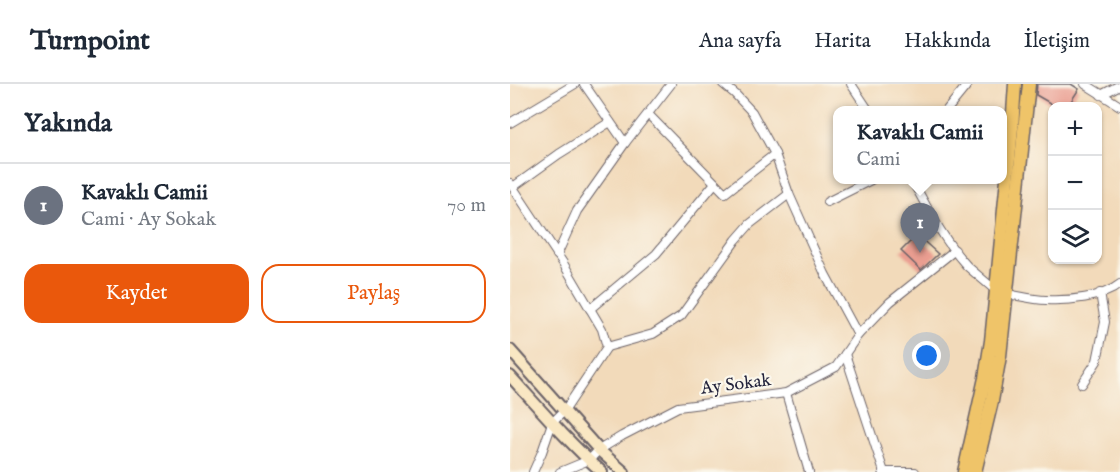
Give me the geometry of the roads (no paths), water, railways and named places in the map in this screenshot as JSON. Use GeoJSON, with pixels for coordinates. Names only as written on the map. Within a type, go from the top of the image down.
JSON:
{"type":"FeatureCollection","features":[{"type":"Feature","properties":{"kind":"main road"},"geometry":{"type":"LineString","coordinates":[[980,472],[979,456],[1000,356],[1001,292],[1015,84]]}},
{"type":"Feature","properties":{"kind":"main road"},"geometry":{"type":"LineString","coordinates":[[966,472],[1001,292],[1029,84]]}},
{"type":"Feature","properties":{"kind":"main road"},"geometry":{"type":"LineString","coordinates":[[510,350],[599,450],[624,472]]}},
{"type":"Feature","properties":{"kind":"main road"},"geometry":{"type":"LineString","coordinates":[[510,376],[552,423],[603,472]]}},
{"type":"Feature","properties":{"kind":"main road"},"geometry":{"type":"LineString","coordinates":[[966,472],[979,456]]}},
{"type":"Feature","properties":{"kind":"street"},"geometry":{"type":"LineString","coordinates":[[510,123],[574,84]]}},
{"type":"Feature","properties":{"kind":"street"},"geometry":{"type":"LineString","coordinates":[[584,84],[625,144]]}},
{"type":"Feature","properties":{"kind":"street"},"geometry":{"type":"LineString","coordinates":[[557,255],[577,211],[671,84]]}},
{"type":"Feature","properties":{"kind":"street"},"geometry":{"type":"LineString","coordinates":[[723,84],[752,112],[775,154],[789,194],[825,274],[858,335]]}},
{"type":"Feature","properties":{"kind":"street"},"geometry":{"type":"LineString","coordinates":[[851,84],[866,106]]}},
{"type":"Feature","properties":{"kind":"street"},"geometry":{"type":"LineString","coordinates":[[950,106],[968,84]]}},
{"type":"Feature","properties":{"kind":"street"},"geometry":{"type":"LineString","coordinates":[[1085,84],[1120,106]]}},
{"type":"Feature","properties":{"kind":"street"},"geometry":{"type":"LineString","coordinates":[[1101,95],[1120,85]]}},
{"type":"Feature","properties":{"kind":"street"},"geometry":{"type":"LineString","coordinates":[[648,114],[725,193],[775,154]]}},
{"type":"Feature","properties":{"kind":"street"},"geometry":{"type":"LineString","coordinates":[[607,347],[602,329],[511,185],[610,122]]}},
{"type":"Feature","properties":{"kind":"street"},"geometry":{"type":"LineString","coordinates":[[590,309],[656,254],[715,183]]}},
{"type":"Feature","properties":{"kind":"street"},"geometry":{"type":"LineString","coordinates":[[827,202],[863,184]]}},
{"type":"Feature","properties":{"kind":"street"},"geometry":{"type":"LineString","coordinates":[[914,184],[940,230],[967,266],[1001,292],[1045,300],[1082,298],[1113,289],[1120,284]]}},
{"type":"Feature","properties":{"kind":"street"},"geometry":{"type":"LineString","coordinates":[[533,472],[552,423],[565,410],[607,347],[653,334],[681,316],[699,289],[750,224],[789,194]]}},
{"type":"Feature","properties":{"kind":"street","name":"Ay Sokak"},"geometry":{"type":"LineString","coordinates":[[589,460],[599,450],[622,436],[678,407],[786,393],[836,367],[858,335],[890,302],[955,250]]}},
{"type":"Feature","properties":{"kind":"street"},"geometry":{"type":"LineString","coordinates":[[1082,384],[1097,361],[1105,322],[1100,293]]}},
{"type":"Feature","properties":{"kind":"street"},"geometry":{"type":"LineString","coordinates":[[845,354],[883,472],[915,472]]}},
{"type":"Feature","properties":{"kind":"street"},"geometry":{"type":"LineString","coordinates":[[786,393],[809,472]]}},
{"type":"Feature","properties":{"kind":"street"},"geometry":{"type":"LineString","coordinates":[[560,472],[589,460]]}},
{"type":"Feature","properties":{"kind":"place","name":"Kavaklı Camii"},"geometry":{"type":"Point","coordinates":[920,253]}}]}
